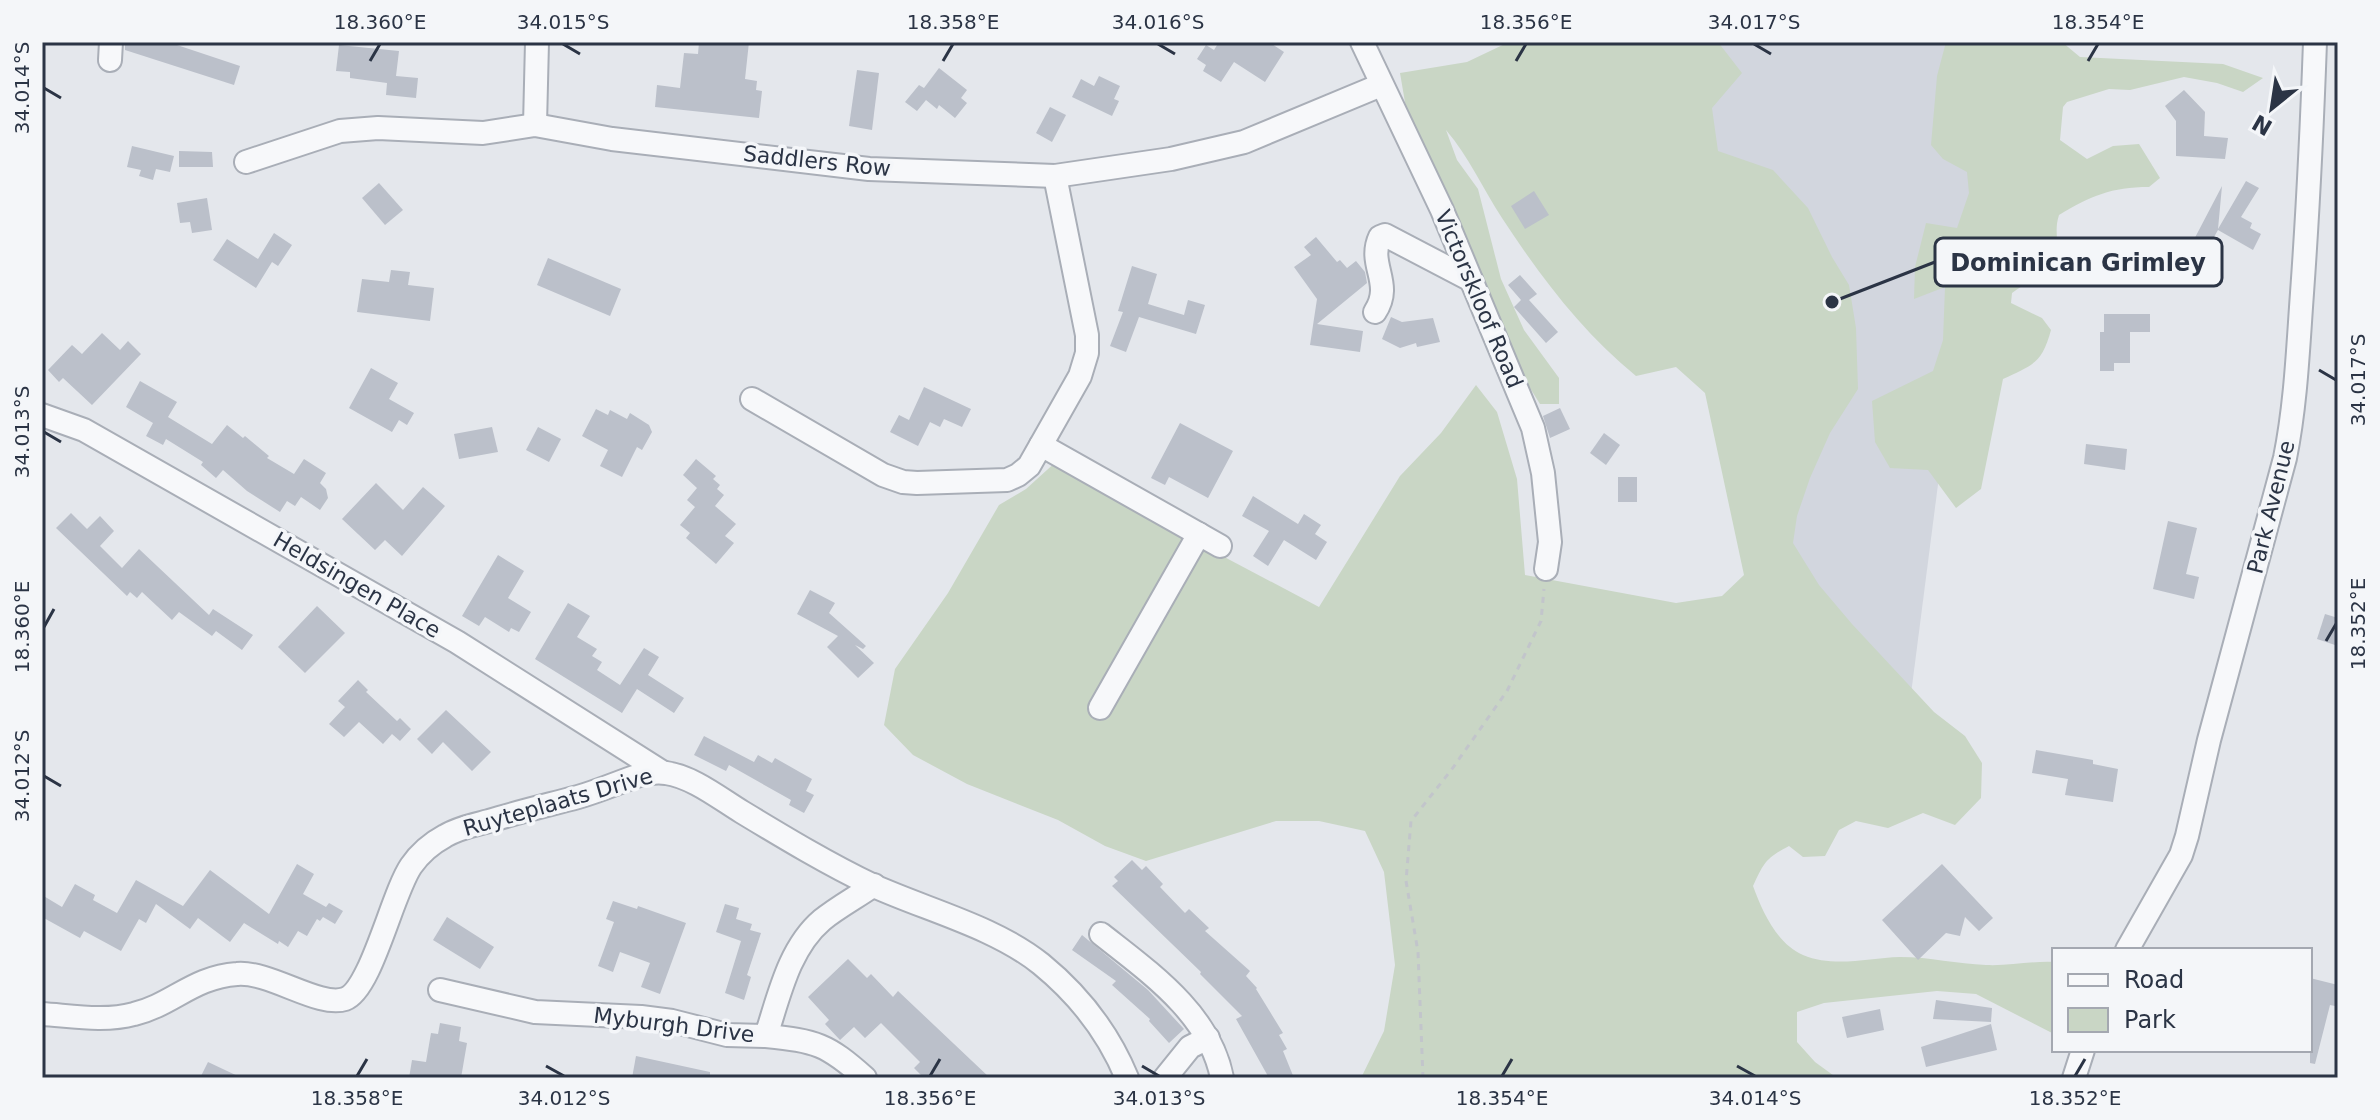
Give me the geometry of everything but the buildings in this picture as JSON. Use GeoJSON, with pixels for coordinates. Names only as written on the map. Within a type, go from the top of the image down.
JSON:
{"type":"FeatureCollection","features":[{"type":"Feature","properties":{"kind":"street"},"geometry":{"type":"LineString","coordinates":[[535,125],[537,42]]}},
{"type":"Feature","properties":{"kind":"street","name":"Victorskloof Road"},"geometry":{"type":"LineString","coordinates":[[1362,42],[1442,210],[1536,439],[1550,542],[1546,569]]}},
{"type":"Feature","properties":{"kind":"street","name":"Park Avenue"},"geometry":{"type":"LineString","coordinates":[[2128,948],[2181,855],[2187,836],[2212,728],[2292,426],[2310,172],[2315,42]]}},
{"type":"Feature","properties":{"kind":"street","name":"Saddlers Row"},"geometry":{"type":"LineString","coordinates":[[246,162],[340,131],[378,128],[483,133],[535,125],[612,139],[869,169],[1055,176],[1171,159],[1244,142],[1381,85]]}},
{"type":"Feature","properties":{"kind":"street"},"geometry":{"type":"LineString","coordinates":[[752,399],[883,475],[903,482],[1007,480],[1018,475],[1029,466],[1080,376],[1088,345],[1055,176]]}},
{"type":"Feature","properties":{"kind":"street"},"geometry":{"type":"LineString","coordinates":[[1375,312],[1384,292],[1376,260],[1377,245],[1380,237],[1385,235],[1471,280]]}},
{"type":"Feature","properties":{"kind":"street","name":"Heldsingen Place"},"geometry":{"type":"LineString","coordinates":[[42,415],[84,430],[457,642],[662,772]]}},
{"type":"Feature","properties":{"kind":"street"},"geometry":{"type":"LineString","coordinates":[[1041,445],[1220,546]]}},
{"type":"Feature","properties":{"kind":"street"},"geometry":{"type":"LineString","coordinates":[[1100,708],[1199,534]]}},
{"type":"Feature","properties":{"kind":"street","name":"Ruyteplaats Drive"},"geometry":{"type":"LineString","coordinates":[[42,1014],[133,1015],[201,981],[238,974],[273,979],[325,999],[338,1001],[348,998],[367,975],[400,885],[412,865],[428,848],[458,830],[604,790],[639,775],[662,772],[693,783],[814,855],[874,885],[999,938],[1039,962],[1068,987],[1092,1015],[1112,1045],[1127,1078]]}},
{"type":"Feature","properties":{"kind":"street","name":"Myburgh Drive"},"geometry":{"type":"LineString","coordinates":[[440,990],[535,1012],[641,1017],[672,1021],[727,1035],[766,1036],[788,968],[808,935],[823,919],[874,885]]}},
{"type":"Feature","properties":{"kind":"street"},"geometry":{"type":"LineString","coordinates":[[1101,934],[1166,988],[1197,1021],[1216,1054],[1222,1078]]}},
{"type":"Feature","properties":{"kind":"street"},"geometry":{"type":"LineString","coordinates":[[766,1036],[804,1040],[823,1046],[837,1053],[865,1078]]}},
{"type":"Feature","properties":{"kind":"street"},"geometry":{"type":"LineString","coordinates":[[1165,1078],[1190,1047],[1208,1038]]}},
{"type":"Feature","properties":{"kind":"street"},"geometry":{"type":"LineString","coordinates":[[2074,1078],[2082,1052]]}},
{"type":"Feature","properties":{"kind":"path"},"geometry":{"type":"LineString","coordinates":[[1423,1078],[1418,952],[1406,881],[1411,821],[1507,691],[1541,621],[1546,569]]}},
{"type":"Feature","properties":{"kind":"shaded area"},"geometry":{"type":"Polygon","coordinates":[[[1651,42],[1995,42],[1903,756],[1754,562],[1651,42]]]}},
{"type":"Feature","properties":{"kind":"green space"},"geometry":{"type":"Polygon","coordinates":[[[1509,42],[1718,42],[1742,73],[1712,108],[1718,151],[1773,170],[1808,208],[1849,285],[1856,328],[1858,389],[1830,433],[1810,478],[1797,516],[1793,543],[1819,585],[1852,624],[1934,712],[1965,736],[1982,763],[1981,798],[1955,825],[1923,813],[1888,828],[1856,821],[1839,830],[1825,856],[1803,857],[1789,846],[1781,850],[1766,862],[1753,886],[1778,935],[1794,950],[1815,959],[1851,961],[1900,957],[1986,965],[2052,962],[2052,1033],[1976,994],[1937,991],[1824,1003],[1797,1012],[1797,1042],[1815,1062],[1837,1078],[1361,1078],[1384,1031],[1395,965],[1384,872],[1365,831],[1319,821],[1276,821],[1146,861],[1105,846],[1058,820],[967,784],[913,755],[884,725],[895,669],[948,593],[999,505],[1026,489],[1058,460],[1213,551],[1319,607],[1400,476],[1441,433],[1476,385],[1497,412],[1517,479],[1525,575],[1676,603],[1722,596],[1744,575],[1705,393],[1676,367],[1636,376],[1598,341],[1531,261],[1446,130],[1457,160],[1478,189],[1501,279],[1524,330],[1559,378],[1559,404],[1540,404],[1505,348],[1407,114],[1400,73],[1467,62],[1509,42]]]}},
{"type":"Feature","properties":{"kind":"green space"},"geometry":{"type":"Polygon","coordinates":[[[1946,42],[2062,42],[2080,57],[2223,64],[2263,78],[2243,92],[2184,77],[2130,90],[2109,89],[2067,102],[2063,107],[2060,140],[2087,159],[2113,146],[2139,144],[2160,178],[2149,187],[2102,194],[2059,215],[2054,260],[2044,271],[2012,293],[2011,303],[2042,318],[2051,330],[2048,341],[2040,357],[2003,379],[1981,489],[1956,508],[1928,470],[1890,468],[1875,442],[1872,401],[1933,371],[1943,340],[1945,287],[1914,299],[1915,267],[1926,223],[1957,228],[1969,193],[1967,172],[1943,159],[1931,145],[1937,76],[1946,42]]]}},
{"type":"Feature","properties":{"kind":"place","name":"Dominican Grimley"},"geometry":{"type":"Point","coordinates":[1832,302]}}]}
